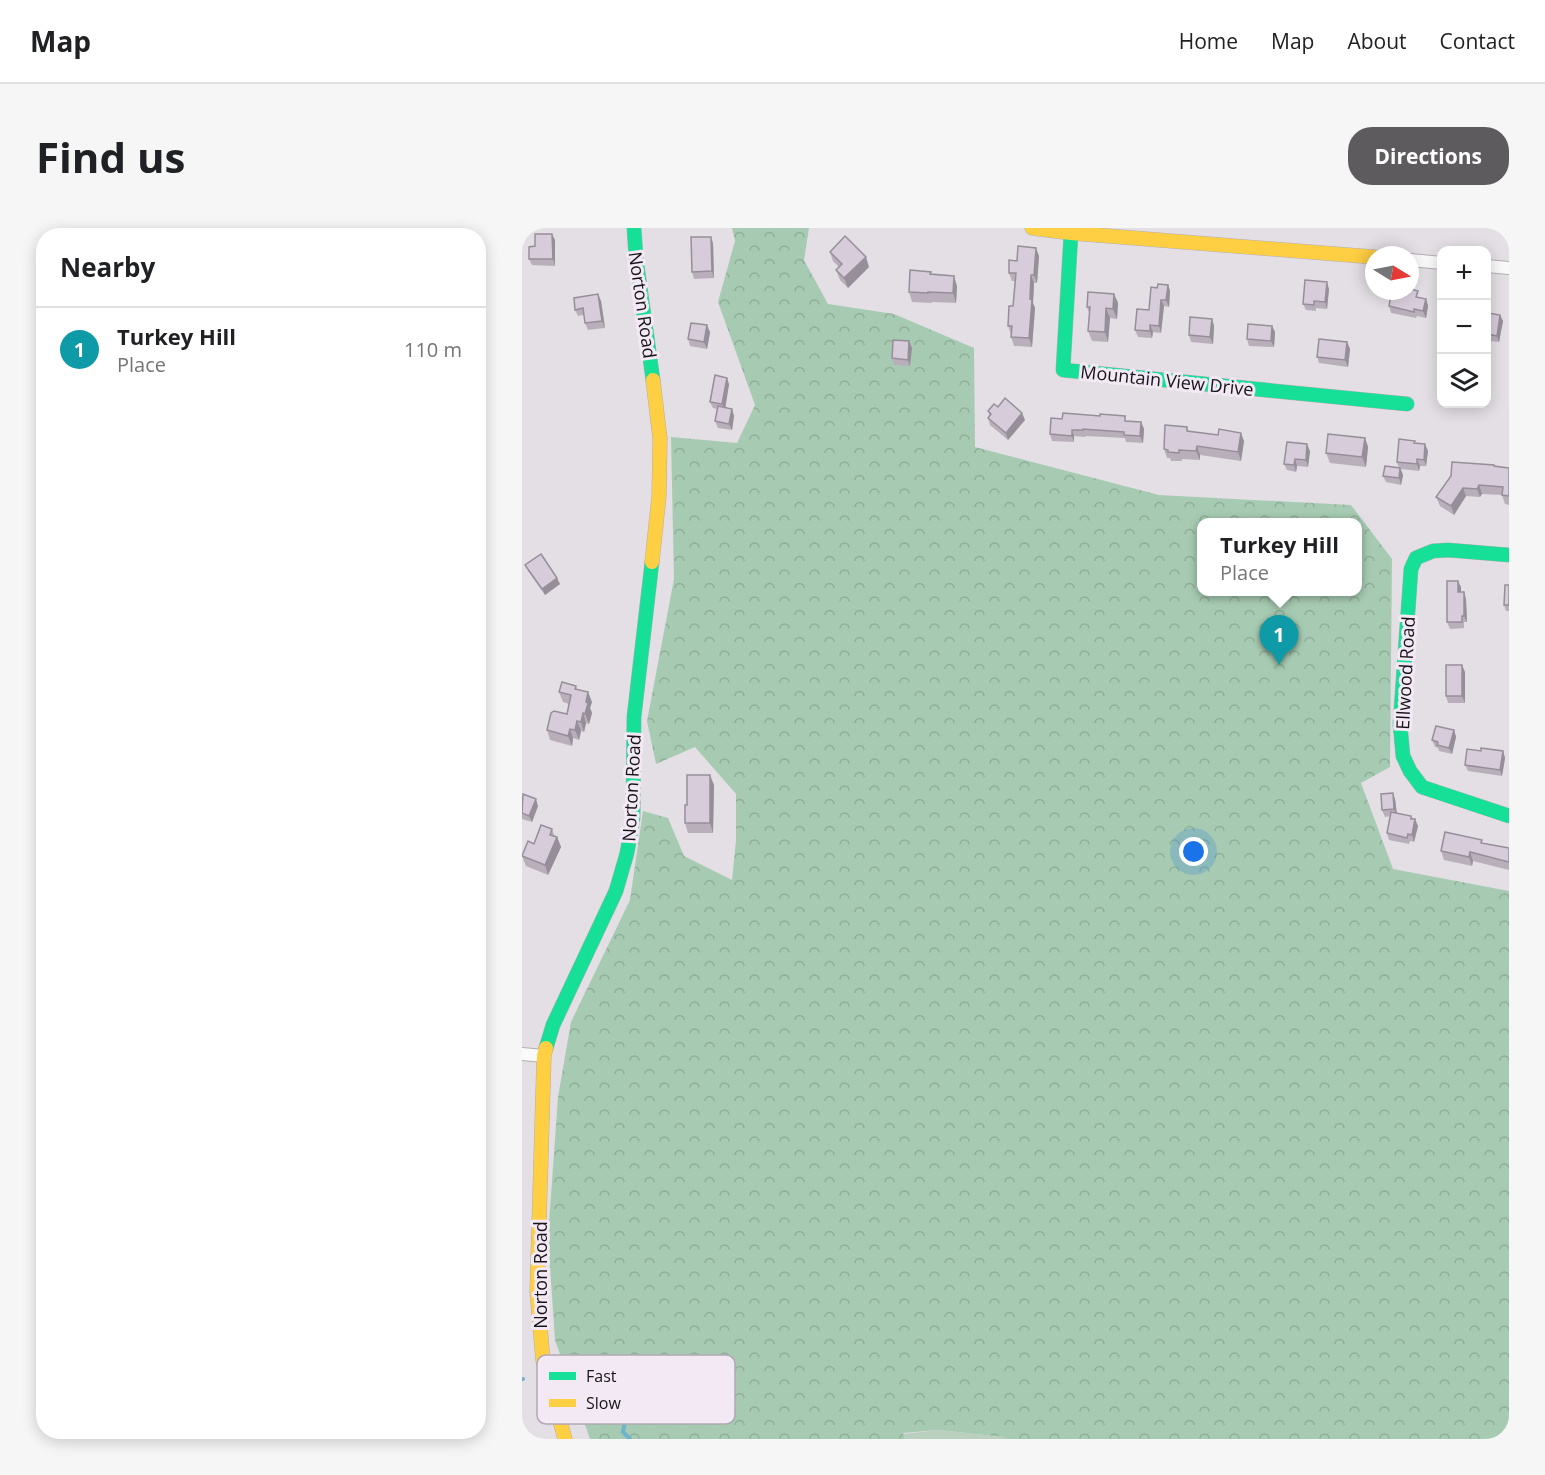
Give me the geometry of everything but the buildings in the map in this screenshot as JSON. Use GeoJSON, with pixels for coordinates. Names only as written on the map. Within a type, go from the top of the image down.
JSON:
{"type":"FeatureCollection","features":[{"type":"Feature","properties":{"kind":"street","name":"Norton Road"},"geometry":{"type":"LineString","coordinates":[[542,1355],[539,1330],[538,1280],[544,1056],[553,1025],[616,891],[627,853],[633,818],[634,717],[659,496],[660,465],[658,413],[636,258],[634,228]]}},
{"type":"Feature","properties":{"kind":"street"},"geometry":{"type":"LineString","coordinates":[[1032,228],[1365,256]]}},
{"type":"Feature","properties":{"kind":"street","name":"Mountain View Drive"},"geometry":{"type":"LineString","coordinates":[[1071,233],[1064,370],[1407,404]]}},
{"type":"Feature","properties":{"kind":"street"},"geometry":{"type":"LineString","coordinates":[[1419,261],[1437,263]]}},
{"type":"Feature","properties":{"kind":"street"},"geometry":{"type":"LineString","coordinates":[[1491,266],[1509,268]]}},
{"type":"Feature","properties":{"kind":"street","name":"Ellwood Road"},"geometry":{"type":"LineString","coordinates":[[1509,555],[1448,550],[1433,551],[1416,558],[1411,569],[1400,724],[1403,756],[1410,771],[1422,787],[1509,816]]}},
{"type":"Feature","properties":{"kind":"street"},"geometry":{"type":"LineString","coordinates":[[522,1054],[544,1056]]}},
{"type":"Feature","properties":{"kind":"street","name":"Norton Road"},"geometry":{"type":"LineString","coordinates":[[562,1424],[566,1439]]}},
{"type":"Feature","properties":{"kind":"green space"},"geometry":{"type":"Polygon","coordinates":[[[732,228],[809,228],[804,260],[828,304],[894,314],[974,348],[975,447],[1159,495],[1351,505],[1361,518],[1197,518],[1197,596],[1362,596],[1362,519],[1392,559],[1390,767],[1361,783],[1393,869],[1509,891],[1509,1439],[1006,1439],[939,1430],[903,1433],[905,1439],[590,1439],[585,1424],[735,1424],[735,1355],[560,1355],[555,1340],[548,1237],[558,1097],[571,1022],[630,900],[643,811],[668,818],[684,856],[732,880],[736,840],[736,794],[695,747],[656,764],[647,721],[674,579],[671,437],[737,443],[755,405],[718,302],[735,241],[732,228]]]}},
{"type":"Feature","properties":{"kind":"green space"},"geometry":{"type":"Polygon","coordinates":[[[939,1430],[1006,1439],[905,1439],[903,1434],[939,1430]]]}},
{"type":"Feature","properties":{"kind":"waterway"},"geometry":{"type":"LineString","coordinates":[[625,1424],[623,1432],[630,1439]]}},
{"type":"Feature","properties":{"kind":"traffic: fast"},"geometry":{"type":"LineString","coordinates":[[634,228],[653,380]]}},
{"type":"Feature","properties":{"kind":"traffic: fast"},"geometry":{"type":"LineString","coordinates":[[1071,233],[1063,370],[1407,404]]}},
{"type":"Feature","properties":{"kind":"traffic: fast"},"geometry":{"type":"LineString","coordinates":[[1509,555],[1448,550],[1433,551],[1416,558],[1411,569],[1400,724],[1403,756],[1410,771],[1422,787],[1509,816]]}},
{"type":"Feature","properties":{"kind":"traffic: fast"},"geometry":{"type":"LineString","coordinates":[[546,1048],[553,1025],[616,891],[627,853],[633,818],[634,717],[652,562]]}},
{"type":"Feature","properties":{"kind":"traffic: slow"},"geometry":{"type":"LineString","coordinates":[[1032,228],[1365,256]]}},
{"type":"Feature","properties":{"kind":"traffic: slow"},"geometry":{"type":"LineString","coordinates":[[652,562],[659,496],[660,439],[653,380]]}},
{"type":"Feature","properties":{"kind":"traffic: slow"},"geometry":{"type":"LineString","coordinates":[[542,1355],[537,1291],[546,1048]]}},
{"type":"Feature","properties":{"kind":"traffic: slow"},"geometry":{"type":"LineString","coordinates":[[561,1424],[565,1439]]}},
{"type":"Feature","properties":{"kind":"place","name":"Turkey Hill"},"geometry":{"type":"Point","coordinates":[1279,665]}}]}
